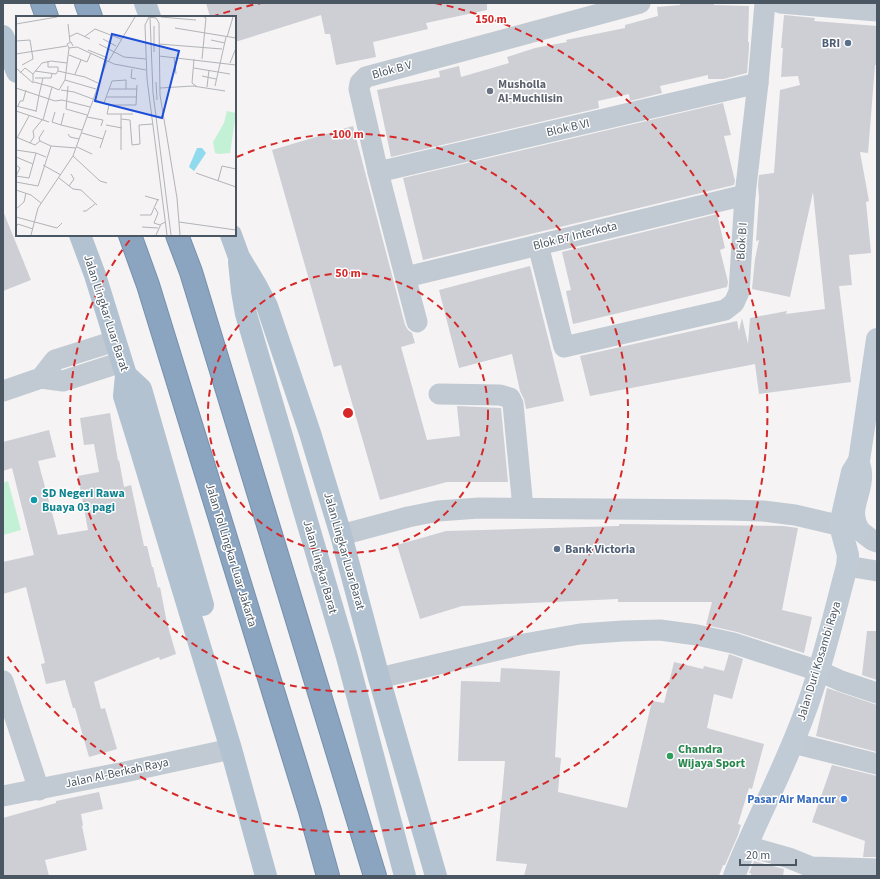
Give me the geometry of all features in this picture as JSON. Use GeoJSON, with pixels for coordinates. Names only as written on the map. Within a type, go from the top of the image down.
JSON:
{"type":"FeatureCollection","features":[{"type":"Feature","properties":{"kind":"highway"},"geometry":{"type":"LineString","coordinates":[[42,3],[47,16]]}},
{"type":"Feature","properties":{"kind":"highway"},"geometry":{"type":"LineString","coordinates":[[86,3],[91,16]]}},
{"type":"Feature","properties":{"kind":"highway","name":"Jalan Tol Lingkar Luar Jakarta"},"geometry":{"type":"LineString","coordinates":[[130,236],[151,292],[310,811],[328,876]]}},
{"type":"Feature","properties":{"kind":"highway"},"geometry":{"type":"LineString","coordinates":[[177,236],[196,287],[375,876]]}},
{"type":"Feature","properties":{"kind":"main road"},"geometry":{"type":"LineString","coordinates":[[145,3],[150,16]]}},
{"type":"Feature","properties":{"kind":"main road"},"geometry":{"type":"LineString","coordinates":[[3,36],[16,69]]}},
{"type":"Feature","properties":{"kind":"main road","name":"Jalan Lingkar Luar Barat"},"geometry":{"type":"LineString","coordinates":[[80,236],[95,275],[124,369],[124,396],[231,749],[266,876]]}},
{"type":"Feature","properties":{"kind":"main road","name":"Jalan Lingkar Luar Barat"},"geometry":{"type":"LineString","coordinates":[[231,236],[239,257],[267,306],[310,433],[436,876]]}},
{"type":"Feature","properties":{"kind":"main road","name":"Jalan Lingkar Barat"},"geometry":{"type":"LineString","coordinates":[[239,257],[246,314],[347,657],[406,876]]}},
{"type":"Feature","properties":{"kind":"main road","name":"Jalan Duri Kosambi Raya"},"geometry":{"type":"LineString","coordinates":[[734,876],[793,743],[806,711],[819,671],[847,566],[848,555],[842,533],[858,528],[852,472],[858,461],[877,339]]}},
{"type":"Feature","properties":{"kind":"main road"},"geometry":{"type":"LineString","coordinates":[[124,369],[142,389],[280,876]]}},
{"type":"Feature","properties":{"kind":"street","name":"Blok B V"},"geometry":{"type":"LineString","coordinates":[[417,322],[378,172],[359,89],[360,83],[366,77],[640,3]]}},
{"type":"Feature","properties":{"kind":"street","name":"Blok B I"},"geometry":{"type":"LineString","coordinates":[[538,245],[564,348],[725,310],[734,303],[739,292],[745,195],[758,83],[765,3]]}},
{"type":"Feature","properties":{"kind":"street"},"geometry":{"type":"LineString","coordinates":[[780,3],[877,11]]}},
{"type":"Feature","properties":{"kind":"street","name":"Blok B VI"},"geometry":{"type":"LineString","coordinates":[[378,172],[758,83]]}},
{"type":"Feature","properties":{"kind":"street","name":"Blok B7 Interkota"},"geometry":{"type":"LineString","coordinates":[[406,277],[745,195]]}},
{"type":"Feature","properties":{"kind":"street"},"geometry":{"type":"LineString","coordinates":[[41,378],[55,360],[115,341]]}},
{"type":"Feature","properties":{"kind":"street"},"geometry":{"type":"LineString","coordinates":[[3,391],[41,378],[63,381],[124,369]]}},
{"type":"Feature","properties":{"kind":"street"},"geometry":{"type":"LineString","coordinates":[[439,394],[500,395],[510,398],[513,404],[523,508]]}},
{"type":"Feature","properties":{"kind":"street"},"geometry":{"type":"LineString","coordinates":[[340,535],[408,517],[438,511],[480,508],[763,512],[795,515],[858,528]]}},
{"type":"Feature","properties":{"kind":"street"},"geometry":{"type":"LineString","coordinates":[[847,566],[877,571]]}},
{"type":"Feature","properties":{"kind":"street"},"geometry":{"type":"LineString","coordinates":[[379,678],[524,644],[580,634],[660,630],[733,643],[819,671],[863,689],[877,693]]}},
{"type":"Feature","properties":{"kind":"street"},"geometry":{"type":"LineString","coordinates":[[3,680],[39,790]]}},
{"type":"Feature","properties":{"kind":"street"},"geometry":{"type":"LineString","coordinates":[[793,743],[877,764]]}},
{"type":"Feature","properties":{"kind":"street","name":"Jalan Al-Berkah Raya"},"geometry":{"type":"LineString","coordinates":[[3,796],[39,790],[231,749]]}},
{"type":"Feature","properties":{"kind":"street"},"geometry":{"type":"LineString","coordinates":[[746,846],[789,858],[811,867],[877,869]]}},
{"type":"Feature","properties":{"kind":"green space"},"geometry":{"type":"Polygon","coordinates":[[[8,481],[21,530],[3,535],[3,483],[8,481]]]}},
{"type":"Feature","properties":{"kind":"building"},"geometry":{"type":"Polygon","coordinates":[[[206,3],[487,3],[487,10],[426,23],[428,29],[373,42],[376,57],[336,65],[330,34],[325,34],[321,15],[236,42],[236,16],[210,16],[206,3]]]}},
{"type":"Feature","properties":{"kind":"building"},"geometry":{"type":"Polygon","coordinates":[[[680,3],[714,3],[714,5],[749,6],[749,48],[747,73],[723,79],[708,79],[708,75],[660,86],[662,93],[630,101],[629,94],[598,101],[599,108],[391,157],[377,90],[440,77],[439,71],[459,66],[461,77],[509,63],[507,57],[535,48],[625,28],[625,25],[658,16],[657,7],[680,5],[680,3]]]}},
{"type":"Feature","properties":{"kind":"building"},"geometry":{"type":"Polygon","coordinates":[[[784,15],[815,18],[814,21],[877,26],[877,65],[875,65],[868,153],[860,152],[869,201],[866,202],[871,253],[849,255],[852,285],[839,286],[851,382],[759,394],[755,364],[590,396],[580,356],[737,321],[739,331],[742,318],[748,344],[750,318],[787,311],[786,314],[825,309],[813,192],[790,297],[752,289],[755,259],[759,240],[756,241],[759,175],[774,173],[780,90],[800,85],[798,76],[781,77],[783,48],[781,48],[784,15]]]}},
{"type":"Feature","properties":{"kind":"building"},"geometry":{"type":"Polygon","coordinates":[[[723,103],[731,135],[724,136],[735,181],[734,185],[423,260],[403,178],[723,103]]]}},
{"type":"Feature","properties":{"kind":"building"},"geometry":{"type":"Polygon","coordinates":[[[353,126],[405,325],[412,333],[415,343],[401,347],[427,440],[460,436],[457,406],[501,408],[508,482],[447,482],[380,500],[341,365],[334,367],[272,150],[353,126]]]}},
{"type":"Feature","properties":{"kind":"building"},"geometry":{"type":"Polygon","coordinates":[[[3,211],[31,280],[3,291],[3,211]]]}},
{"type":"Feature","properties":{"kind":"building"},"geometry":{"type":"Polygon","coordinates":[[[717,214],[725,248],[720,250],[728,282],[727,287],[573,324],[566,291],[571,290],[562,252],[717,214]]]}},
{"type":"Feature","properties":{"kind":"building"},"geometry":{"type":"Polygon","coordinates":[[[530,266],[564,401],[526,409],[524,399],[520,391],[512,354],[459,368],[439,290],[530,266]]]}},
{"type":"Feature","properties":{"kind":"building"},"geometry":{"type":"Polygon","coordinates":[[[110,413],[124,487],[131,485],[144,546],[147,546],[158,588],[160,587],[167,623],[176,654],[160,660],[159,657],[94,682],[101,709],[105,708],[117,749],[89,757],[75,708],[73,708],[65,680],[46,684],[41,664],[45,663],[26,587],[3,594],[3,562],[34,555],[12,468],[3,471],[3,442],[49,430],[56,457],[38,461],[58,535],[88,530],[78,476],[99,472],[94,444],[84,445],[80,418],[110,413]]]}},
{"type":"Feature","properties":{"kind":"building"},"geometry":{"type":"Polygon","coordinates":[[[619,524],[783,526],[798,528],[782,610],[812,617],[804,653],[737,632],[706,625],[712,602],[618,602],[618,599],[462,606],[420,619],[397,545],[446,531],[619,526],[619,524]]]}},
{"type":"Feature","properties":{"kind":"building"},"geometry":{"type":"Polygon","coordinates":[[[867,631],[877,631],[877,680],[862,675],[867,631]]]}},
{"type":"Feature","properties":{"kind":"building"},"geometry":{"type":"Polygon","coordinates":[[[729,654],[743,659],[732,699],[714,694],[707,728],[764,744],[752,789],[749,788],[738,824],[741,825],[738,835],[719,876],[524,876],[527,864],[496,861],[505,761],[458,761],[461,681],[500,682],[501,668],[560,671],[555,757],[561,758],[558,792],[627,808],[652,701],[664,703],[674,662],[703,669],[704,666],[724,671],[729,654]]]}},
{"type":"Feature","properties":{"kind":"building"},"geometry":{"type":"Polygon","coordinates":[[[827,688],[877,705],[877,752],[816,736],[827,688]]]}},
{"type":"Feature","properties":{"kind":"building","name":"Pasar Air Mancur"},"geometry":{"type":"Polygon","coordinates":[[[832,765],[877,776],[877,857],[863,857],[865,841],[812,822],[832,765]]]}},
{"type":"Feature","properties":{"kind":"building"},"geometry":{"type":"Polygon","coordinates":[[[99,792],[103,809],[81,814],[87,850],[45,860],[49,876],[3,876],[3,818],[56,803],[56,801],[99,792]]]}},
{"type":"Feature","properties":{"kind":"building"},"geometry":{"type":"Polygon","coordinates":[[[754,861],[784,869],[783,876],[751,876],[751,873],[749,873],[754,861]]]}},
{"type":"Feature","properties":{"kind":"place","name":"BRI"},"geometry":{"type":"Point","coordinates":[848,43]}},
{"type":"Feature","properties":{"kind":"place","name":"Musholla Al-Muchlisin"},"geometry":{"type":"Point","coordinates":[490,91]}},
{"type":"Feature","properties":{"kind":"place","name":"SD Negeri Rawa Buaya 03 pagi"},"geometry":{"type":"Point","coordinates":[34,500]}},
{"type":"Feature","properties":{"kind":"place","name":"Bank Victoria"},"geometry":{"type":"Point","coordinates":[557,549]}},
{"type":"Feature","properties":{"kind":"place","name":"Chandra Wijaya Sport"},"geometry":{"type":"Point","coordinates":[670,756]}},
{"type":"Feature","properties":{"kind":"place","name":"Pasar Air Mancur"},"geometry":{"type":"Point","coordinates":[844,799]}}]}
